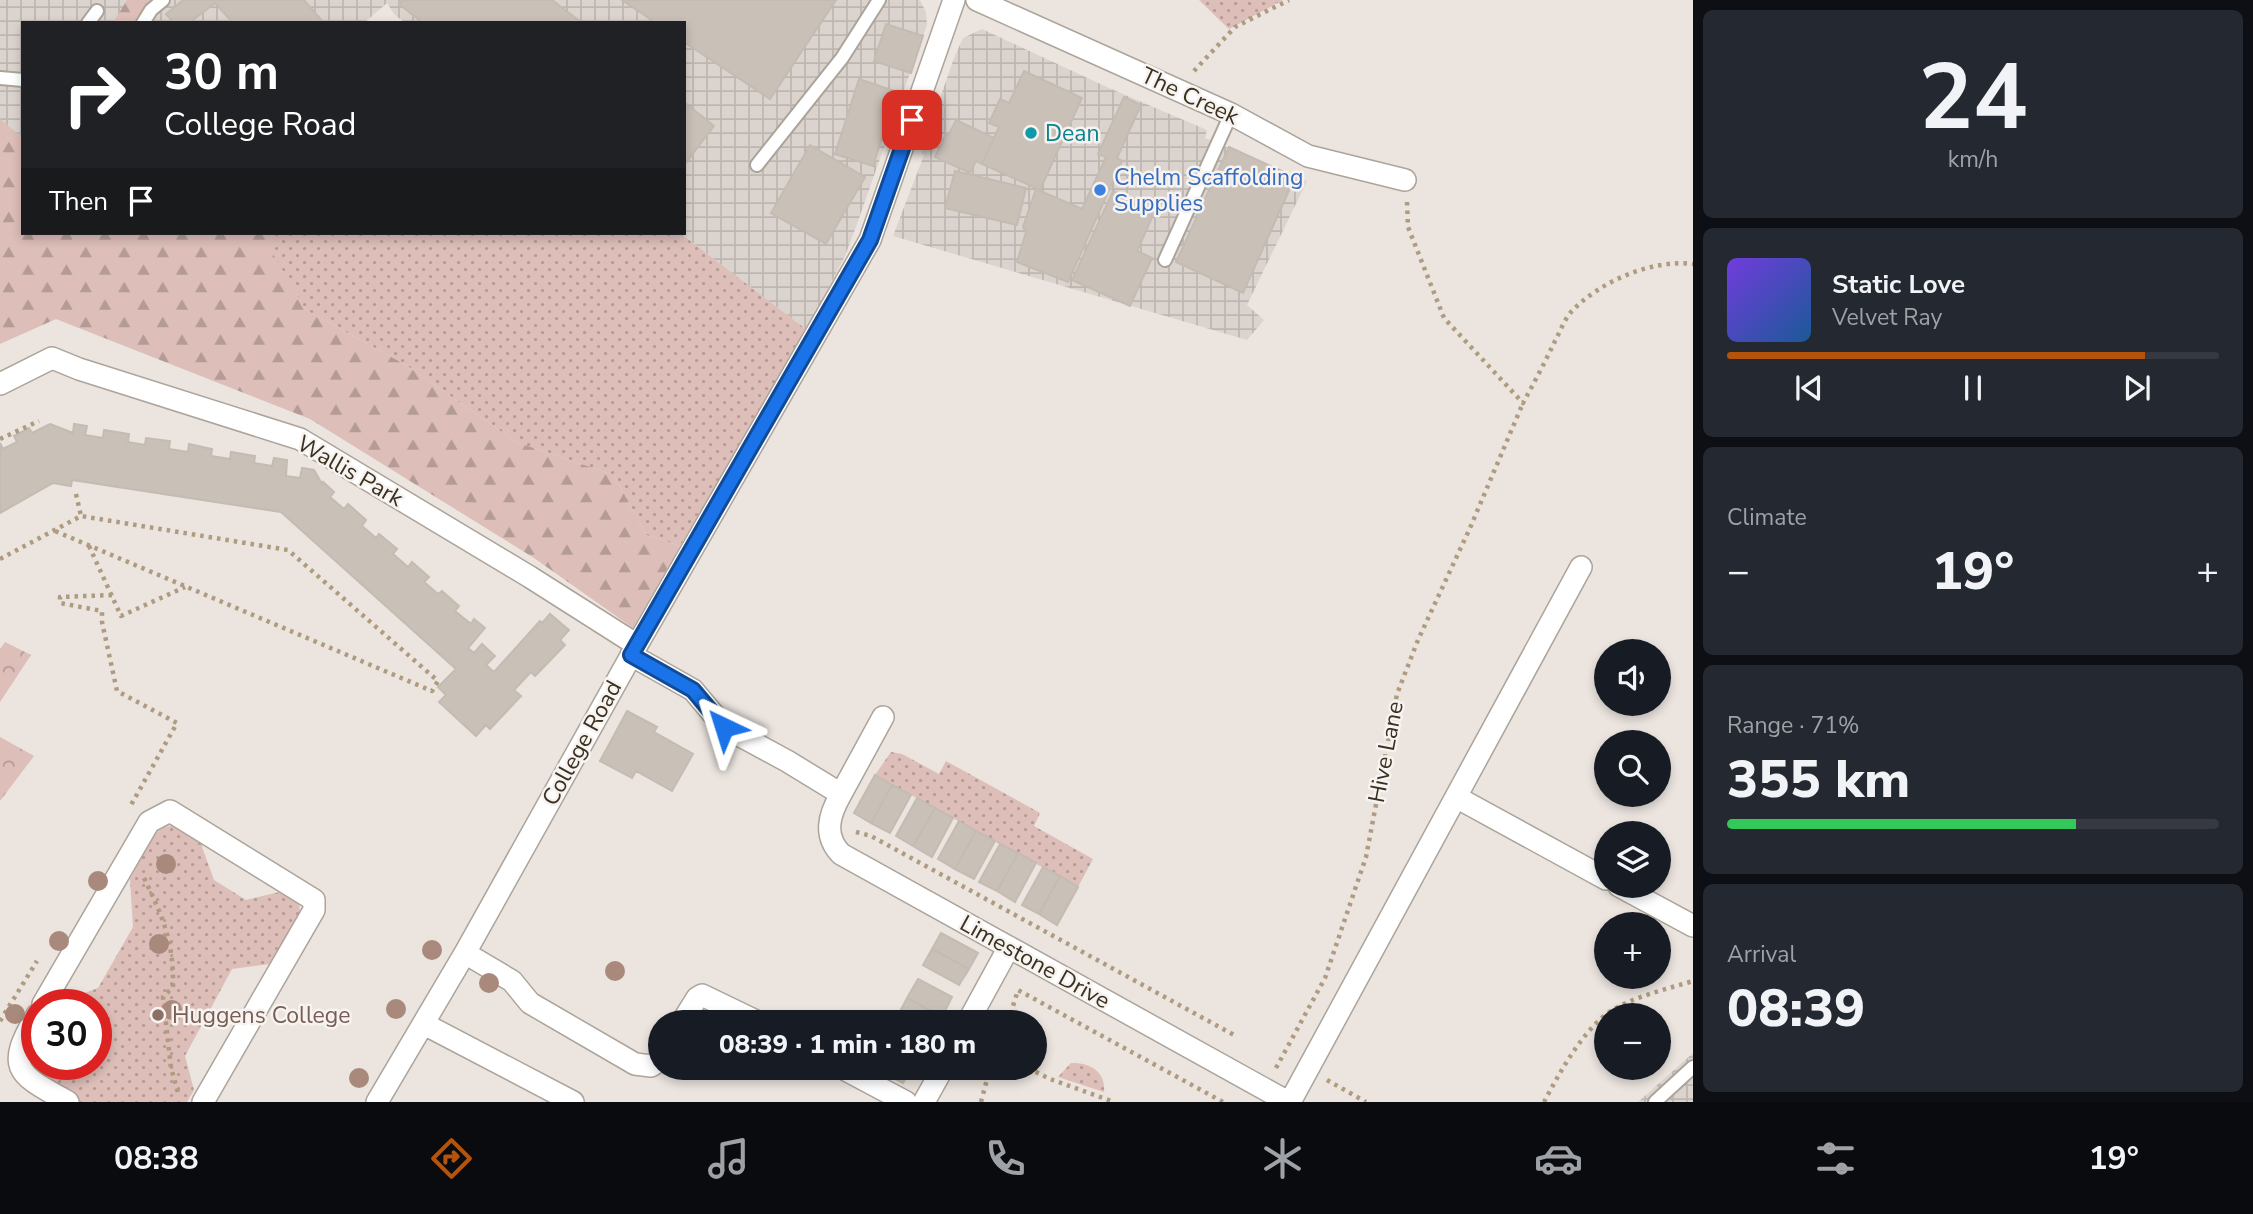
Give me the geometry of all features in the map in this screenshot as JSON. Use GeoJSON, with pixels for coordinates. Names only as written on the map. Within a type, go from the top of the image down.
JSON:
{"type":"FeatureCollection","features":[{"type":"Feature","properties":{"kind":"street","name":"College Road"},"geometry":{"type":"LineString","coordinates":[[377,1102],[465,953],[634,650],[870,240],[954,0]]}},
{"type":"Feature","properties":{"kind":"street","name":"The Creek"},"geometry":{"type":"LineString","coordinates":[[977,0],[1231,114],[1308,156],[1405,180]]}},
{"type":"Feature","properties":{"kind":"street","name":"Wallis Park"},"geometry":{"type":"LineString","coordinates":[[0,384],[52,358],[300,439],[530,577],[693,690],[724,727],[841,794]]}},
{"type":"Feature","properties":{"kind":"street"},"geometry":{"type":"LineString","coordinates":[[1289,1102],[1581,567]]}},
{"type":"Feature","properties":{"kind":"street","name":"Limestone Drive"},"geometry":{"type":"LineString","coordinates":[[883,717],[831,812],[829,827],[832,844],[841,854],[1289,1102]]}},
{"type":"Feature","properties":{"kind":"street"},"geometry":{"type":"LineString","coordinates":[[1456,797],[1594,872]]}},
{"type":"Feature","properties":{"kind":"street"},"geometry":{"type":"LineString","coordinates":[[52,989],[149,822],[170,811],[314,900],[314,910],[203,1102]]}},
{"type":"Feature","properties":{"kind":"street"},"geometry":{"type":"LineString","coordinates":[[1641,898],[1693,926]]}},
{"type":"Feature","properties":{"kind":"street"},"geometry":{"type":"LineString","coordinates":[[975,1010],[1009,947]]}},
{"type":"Feature","properties":{"kind":"street"},"geometry":{"type":"LineString","coordinates":[[465,953],[512,981],[530,1003],[635,1064],[648,1066]]}},
{"type":"Feature","properties":{"kind":"street"},"geometry":{"type":"LineString","coordinates":[[690,1010],[702,995],[733,1010]]}},
{"type":"Feature","properties":{"kind":"street"},"geometry":{"type":"LineString","coordinates":[[424,1024],[573,1102]]}},
{"type":"Feature","properties":{"kind":"street"},"geometry":{"type":"LineString","coordinates":[[21,1040],[21,1067]]}},
{"type":"Feature","properties":{"kind":"street"},"geometry":{"type":"LineString","coordinates":[[29,1080],[68,1102]]}},
{"type":"Feature","properties":{"kind":"street"},"geometry":{"type":"LineString","coordinates":[[865,1080],[906,1102]]}},
{"type":"Feature","properties":{"kind":"street"},"geometry":{"type":"LineString","coordinates":[[924,1102],[936,1080]]}},
{"type":"Feature","properties":{"kind":"lane"},"geometry":{"type":"LineString","coordinates":[[144,21],[151,10],[163,0]]}},
{"type":"Feature","properties":{"kind":"lane"},"geometry":{"type":"LineString","coordinates":[[757,165],[842,58],[879,0]]}},
{"type":"Feature","properties":{"kind":"lane"},"geometry":{"type":"LineString","coordinates":[[89,21],[97,10]]}},
{"type":"Feature","properties":{"kind":"lane"},"geometry":{"type":"LineString","coordinates":[[0,78],[21,80]]}},
{"type":"Feature","properties":{"kind":"lane"},"geometry":{"type":"LineString","coordinates":[[1165,260],[1231,114]]}},
{"type":"Feature","properties":{"kind":"lane"},"geometry":{"type":"LineString","coordinates":[[1655,1102],[1693,1067]]}},
{"type":"Feature","properties":{"kind":"path"},"geometry":{"type":"LineString","coordinates":[[1177,90],[1235,27],[1289,0]]}},
{"type":"Feature","properties":{"kind":"path"},"geometry":{"type":"LineString","coordinates":[[1405,180],[1408,227],[1444,318],[1523,403]]}},
{"type":"Feature","properties":{"kind":"path","name":"Hive Lane"},"geometry":{"type":"LineString","coordinates":[[1265,1089],[1325,978],[1366,857],[1397,694],[1418,640],[1470,528],[1523,403],[1570,313],[1601,288],[1629,275],[1652,267],[1693,264]]}},
{"type":"Feature","properties":{"kind":"path"},"geometry":{"type":"LineString","coordinates":[[0,439],[39,421]]}},
{"type":"Feature","properties":{"kind":"path"},"geometry":{"type":"LineString","coordinates":[[76,494],[81,516]]}},
{"type":"Feature","properties":{"kind":"path"},"geometry":{"type":"LineString","coordinates":[[0,559],[81,516],[288,550],[438,681],[432,691],[55,531]]}},
{"type":"Feature","properties":{"kind":"path"},"geometry":{"type":"LineString","coordinates":[[89,546],[121,616],[186,587]]}},
{"type":"Feature","properties":{"kind":"path"},"geometry":{"type":"LineString","coordinates":[[111,595],[60,597],[60,603],[102,611],[117,691],[177,723],[125,815]]}},
{"type":"Feature","properties":{"kind":"path"},"geometry":{"type":"LineString","coordinates":[[851,831],[871,836],[1234,1035]]}},
{"type":"Feature","properties":{"kind":"path"},"geometry":{"type":"LineString","coordinates":[[128,862],[141,873],[163,919],[174,961],[173,987],[163,997],[171,1068],[183,1102]]}},
{"type":"Feature","properties":{"kind":"path"},"geometry":{"type":"LineString","coordinates":[[1544,1102],[1568,1057],[1607,1014],[1642,997],[1693,981]]}},
{"type":"Feature","properties":{"kind":"path"},"geometry":{"type":"LineString","coordinates":[[1012,1010],[1018,990],[1223,1102]]}},
{"type":"Feature","properties":{"kind":"path"},"geometry":{"type":"LineString","coordinates":[[1308,1069],[1366,1102]]}},
{"type":"Feature","properties":{"kind":"path"},"geometry":{"type":"LineString","coordinates":[[1047,1077],[1114,1102]]}},
{"type":"Feature","properties":{"kind":"path"},"geometry":{"type":"LineString","coordinates":[[981,1102],[987,1080]]}},
{"type":"Feature","properties":{"kind":"shaded area"},"geometry":{"type":"Polygon","coordinates":[[[0,0],[920,0],[926,12],[927,25],[857,224],[845,256],[807,330],[683,235],[686,235],[686,21],[403,21],[387,3],[366,21],[21,21],[21,139],[0,124],[0,0]]]}},
{"type":"Feature","properties":{"kind":"shaded area"},"geometry":{"type":"Polygon","coordinates":[[[982,29],[1207,130],[1205,138],[1307,181],[1247,305],[1264,320],[1247,340],[893,236],[924,155],[921,153],[954,58],[963,38],[982,29]]]}},
{"type":"Feature","properties":{"kind":"shaded area"},"geometry":{"type":"Polygon","coordinates":[[[1693,1053],[1693,1102],[1638,1102],[1663,1080],[1671,1080],[1671,1073],[1693,1053]]]}},
{"type":"Feature","properties":{"kind":"green space"},"geometry":{"type":"Polygon","coordinates":[[[127,0],[152,0],[136,21],[114,21],[127,0]]]}},
{"type":"Feature","properties":{"kind":"green space"},"geometry":{"type":"Polygon","coordinates":[[[1199,0],[1283,0],[1229,29],[1199,0]]]}},
{"type":"Feature","properties":{"kind":"green space"},"geometry":{"type":"Polygon","coordinates":[[[0,119],[21,136],[21,235],[275,235],[269,247],[306,310],[406,365],[516,442],[614,475],[646,535],[680,546],[633,628],[534,558],[310,419],[56,319],[0,344],[0,119]]]}},
{"type":"Feature","properties":{"kind":"green space"},"geometry":{"type":"Polygon","coordinates":[[[275,235],[683,235],[807,330],[680,546],[646,535],[614,475],[516,442],[406,365],[306,310],[268,247],[275,235]]]}},
{"type":"Feature","properties":{"kind":"green space"},"geometry":{"type":"Polygon","coordinates":[[[5,642],[31,655],[0,702],[0,649],[5,642]]]}},
{"type":"Feature","properties":{"kind":"green space"},"geometry":{"type":"Polygon","coordinates":[[[0,737],[34,756],[0,801],[0,737]]]}},
{"type":"Feature","properties":{"kind":"green space"},"geometry":{"type":"Polygon","coordinates":[[[891,752],[902,754],[939,774],[946,761],[1040,813],[1034,826],[1093,859],[1078,887],[875,775],[891,752]]]}},
{"type":"Feature","properties":{"kind":"green space"},"geometry":{"type":"Polygon","coordinates":[[[176,825],[203,838],[202,847],[214,880],[246,900],[288,890],[298,898],[301,918],[270,964],[232,969],[185,1056],[194,1090],[187,1102],[80,1102],[40,1080],[112,1080],[112,989],[95,989],[133,927],[130,879],[155,833],[176,825]]]}},
{"type":"Feature","properties":{"kind":"green space"},"geometry":{"type":"Polygon","coordinates":[[[1071,1063],[1084,1064],[1095,1070],[1102,1079],[1104,1092],[1058,1077],[1071,1063]]]}},
{"type":"Feature","properties":{"kind":"building"},"geometry":{"type":"Polygon","coordinates":[[[183,0],[304,0],[322,21],[231,21],[215,3],[192,21],[172,21],[166,14],[183,0]]]}},
{"type":"Feature","properties":{"kind":"building"},"geometry":{"type":"Polygon","coordinates":[[[402,0],[552,0],[579,21],[420,21],[399,4],[402,0]]]}},
{"type":"Feature","properties":{"kind":"building"},"geometry":{"type":"Polygon","coordinates":[[[622,0],[836,0],[770,99],[686,43],[686,21],[653,21],[622,0]]]}},
{"type":"Feature","properties":{"kind":"building"},"geometry":{"type":"Polygon","coordinates":[[[886,24],[923,36],[911,73],[874,61],[886,24]]]}},
{"type":"Feature","properties":{"kind":"building","name":"Dean"},"geometry":{"type":"Polygon","coordinates":[[[1024,71],[1082,98],[1040,190],[982,164],[999,127],[989,123],[1000,99],[1009,103],[1024,71]]]}},
{"type":"Feature","properties":{"kind":"building"},"geometry":{"type":"Polygon","coordinates":[[[859,79],[897,92],[873,166],[835,154],[859,79]]]}},
{"type":"Feature","properties":{"kind":"building","name":"Chelm Scaffolding Supplies"},"geometry":{"type":"Polygon","coordinates":[[[1124,97],[1141,105],[1117,158],[1122,161],[1068,282],[1017,262],[1026,232],[1023,227],[1036,189],[1082,209],[1106,157],[1098,154],[1124,97]]]}},
{"type":"Feature","properties":{"kind":"building"},"geometry":{"type":"Polygon","coordinates":[[[686,104],[714,126],[686,162],[686,104]]]}},
{"type":"Feature","properties":{"kind":"building"},"geometry":{"type":"Polygon","coordinates":[[[956,120],[994,138],[982,164],[976,161],[970,173],[935,157],[956,120]]]}},
{"type":"Feature","properties":{"kind":"building"},"geometry":{"type":"Polygon","coordinates":[[[810,145],[865,177],[826,244],[771,213],[810,145]]]}},
{"type":"Feature","properties":{"kind":"building"},"geometry":{"type":"Polygon","coordinates":[[[1229,147],[1295,177],[1243,293],[1176,262],[1229,147]]]}},
{"type":"Feature","properties":{"kind":"building"},"geometry":{"type":"Polygon","coordinates":[[[955,171],[1026,188],[1017,225],[945,208],[955,171]]]}},
{"type":"Feature","properties":{"kind":"building"},"geometry":{"type":"Polygon","coordinates":[[[1113,191],[1155,211],[1137,251],[1152,258],[1130,306],[1072,280],[1113,191]]]}},
{"type":"Feature","properties":{"kind":"building"},"geometry":{"type":"Polygon","coordinates":[[[50,424],[73,433],[74,424],[87,426],[85,435],[103,438],[104,430],[129,434],[128,442],[145,445],[146,438],[170,441],[169,449],[188,452],[189,444],[212,449],[211,456],[230,459],[231,452],[255,456],[254,463],[272,466],[274,458],[287,460],[286,476],[300,478],[302,468],[314,470],[322,484],[323,482],[334,492],[330,497],[344,509],[348,504],[366,520],[362,526],[376,538],[379,534],[397,549],[393,554],[408,567],[412,562],[429,577],[424,582],[438,594],[442,591],[459,606],[455,611],[471,624],[474,619],[485,628],[468,648],[474,653],[482,644],[495,656],[486,665],[494,672],[540,621],[542,623],[550,614],[569,630],[560,640],[565,645],[535,676],[531,672],[514,690],[521,696],[490,729],[486,725],[476,736],[439,702],[446,695],[438,687],[456,669],[281,512],[72,480],[71,486],[53,483],[0,513],[0,443],[3,449],[17,442],[14,436],[29,428],[32,433],[50,424]]]}},
{"type":"Feature","properties":{"kind":"building"},"geometry":{"type":"Polygon","coordinates":[[[627,711],[657,727],[654,732],[693,754],[672,791],[636,771],[632,778],[600,761],[627,711]]]}},
{"type":"Feature","properties":{"kind":"building"},"geometry":{"type":"Polygon","coordinates":[[[875,775],[892,785],[871,823],[854,813],[875,775]]]}},
{"type":"Feature","properties":{"kind":"building"},"geometry":{"type":"Polygon","coordinates":[[[892,785],[911,795],[890,833],[871,823],[892,785]]]}},
{"type":"Feature","properties":{"kind":"building"},"geometry":{"type":"Polygon","coordinates":[[[917,798],[935,808],[913,846],[896,836],[917,798]]]}},
{"type":"Feature","properties":{"kind":"building"},"geometry":{"type":"Polygon","coordinates":[[[935,808],[953,818],[932,857],[913,846],[935,808]]]}},
{"type":"Feature","properties":{"kind":"building"},"geometry":{"type":"Polygon","coordinates":[[[959,821],[976,831],[955,869],[938,859],[959,821]]]}},
{"type":"Feature","properties":{"kind":"building"},"geometry":{"type":"Polygon","coordinates":[[[976,831],[995,841],[974,879],[955,869],[976,831]]]}},
{"type":"Feature","properties":{"kind":"building"},"geometry":{"type":"Polygon","coordinates":[[[1000,844],[1018,853],[997,891],[979,882],[1000,844]]]}},
{"type":"Feature","properties":{"kind":"building"},"geometry":{"type":"Polygon","coordinates":[[[1018,853],[1036,863],[1015,902],[997,891],[1018,853]]]}},
{"type":"Feature","properties":{"kind":"building"},"geometry":{"type":"Polygon","coordinates":[[[1043,867],[1060,876],[1039,914],[1022,905],[1043,867]]]}},
{"type":"Feature","properties":{"kind":"building"},"geometry":{"type":"Polygon","coordinates":[[[1060,876],[1078,887],[1057,925],[1039,914],[1060,876]]]}},
{"type":"Feature","properties":{"kind":"building"},"geometry":{"type":"Polygon","coordinates":[[[941,933],[978,953],[969,969],[932,949],[941,933]]]}},
{"type":"Feature","properties":{"kind":"building"},"geometry":{"type":"Polygon","coordinates":[[[932,949],[969,969],[959,985],[923,965],[932,949]]]}},
{"type":"Feature","properties":{"kind":"building"},"geometry":{"type":"Polygon","coordinates":[[[918,979],[952,997],[946,1010],[929,1010],[907,998],[918,979]]]}},
{"type":"Feature","properties":{"kind":"building"},"geometry":{"type":"Polygon","coordinates":[[[907,998],[929,1010],[901,1010],[907,998]]]}},
{"type":"Feature","properties":{"kind":"place","name":"Dean"},"geometry":{"type":"Point","coordinates":[1031,133]}},
{"type":"Feature","properties":{"kind":"place","name":"Chelm Scaffolding Supplies"},"geometry":{"type":"Point","coordinates":[1100,190]}},
{"type":"Feature","properties":{"kind":"place","name":"Huggens College"},"geometry":{"type":"Point","coordinates":[158,1015]}},
{"type":"Feature","properties":{"kind":"route"},"geometry":{"type":"LineString","coordinates":[[724,727],[693,690],[631,655],[870,240],[912,120]]}}]}
